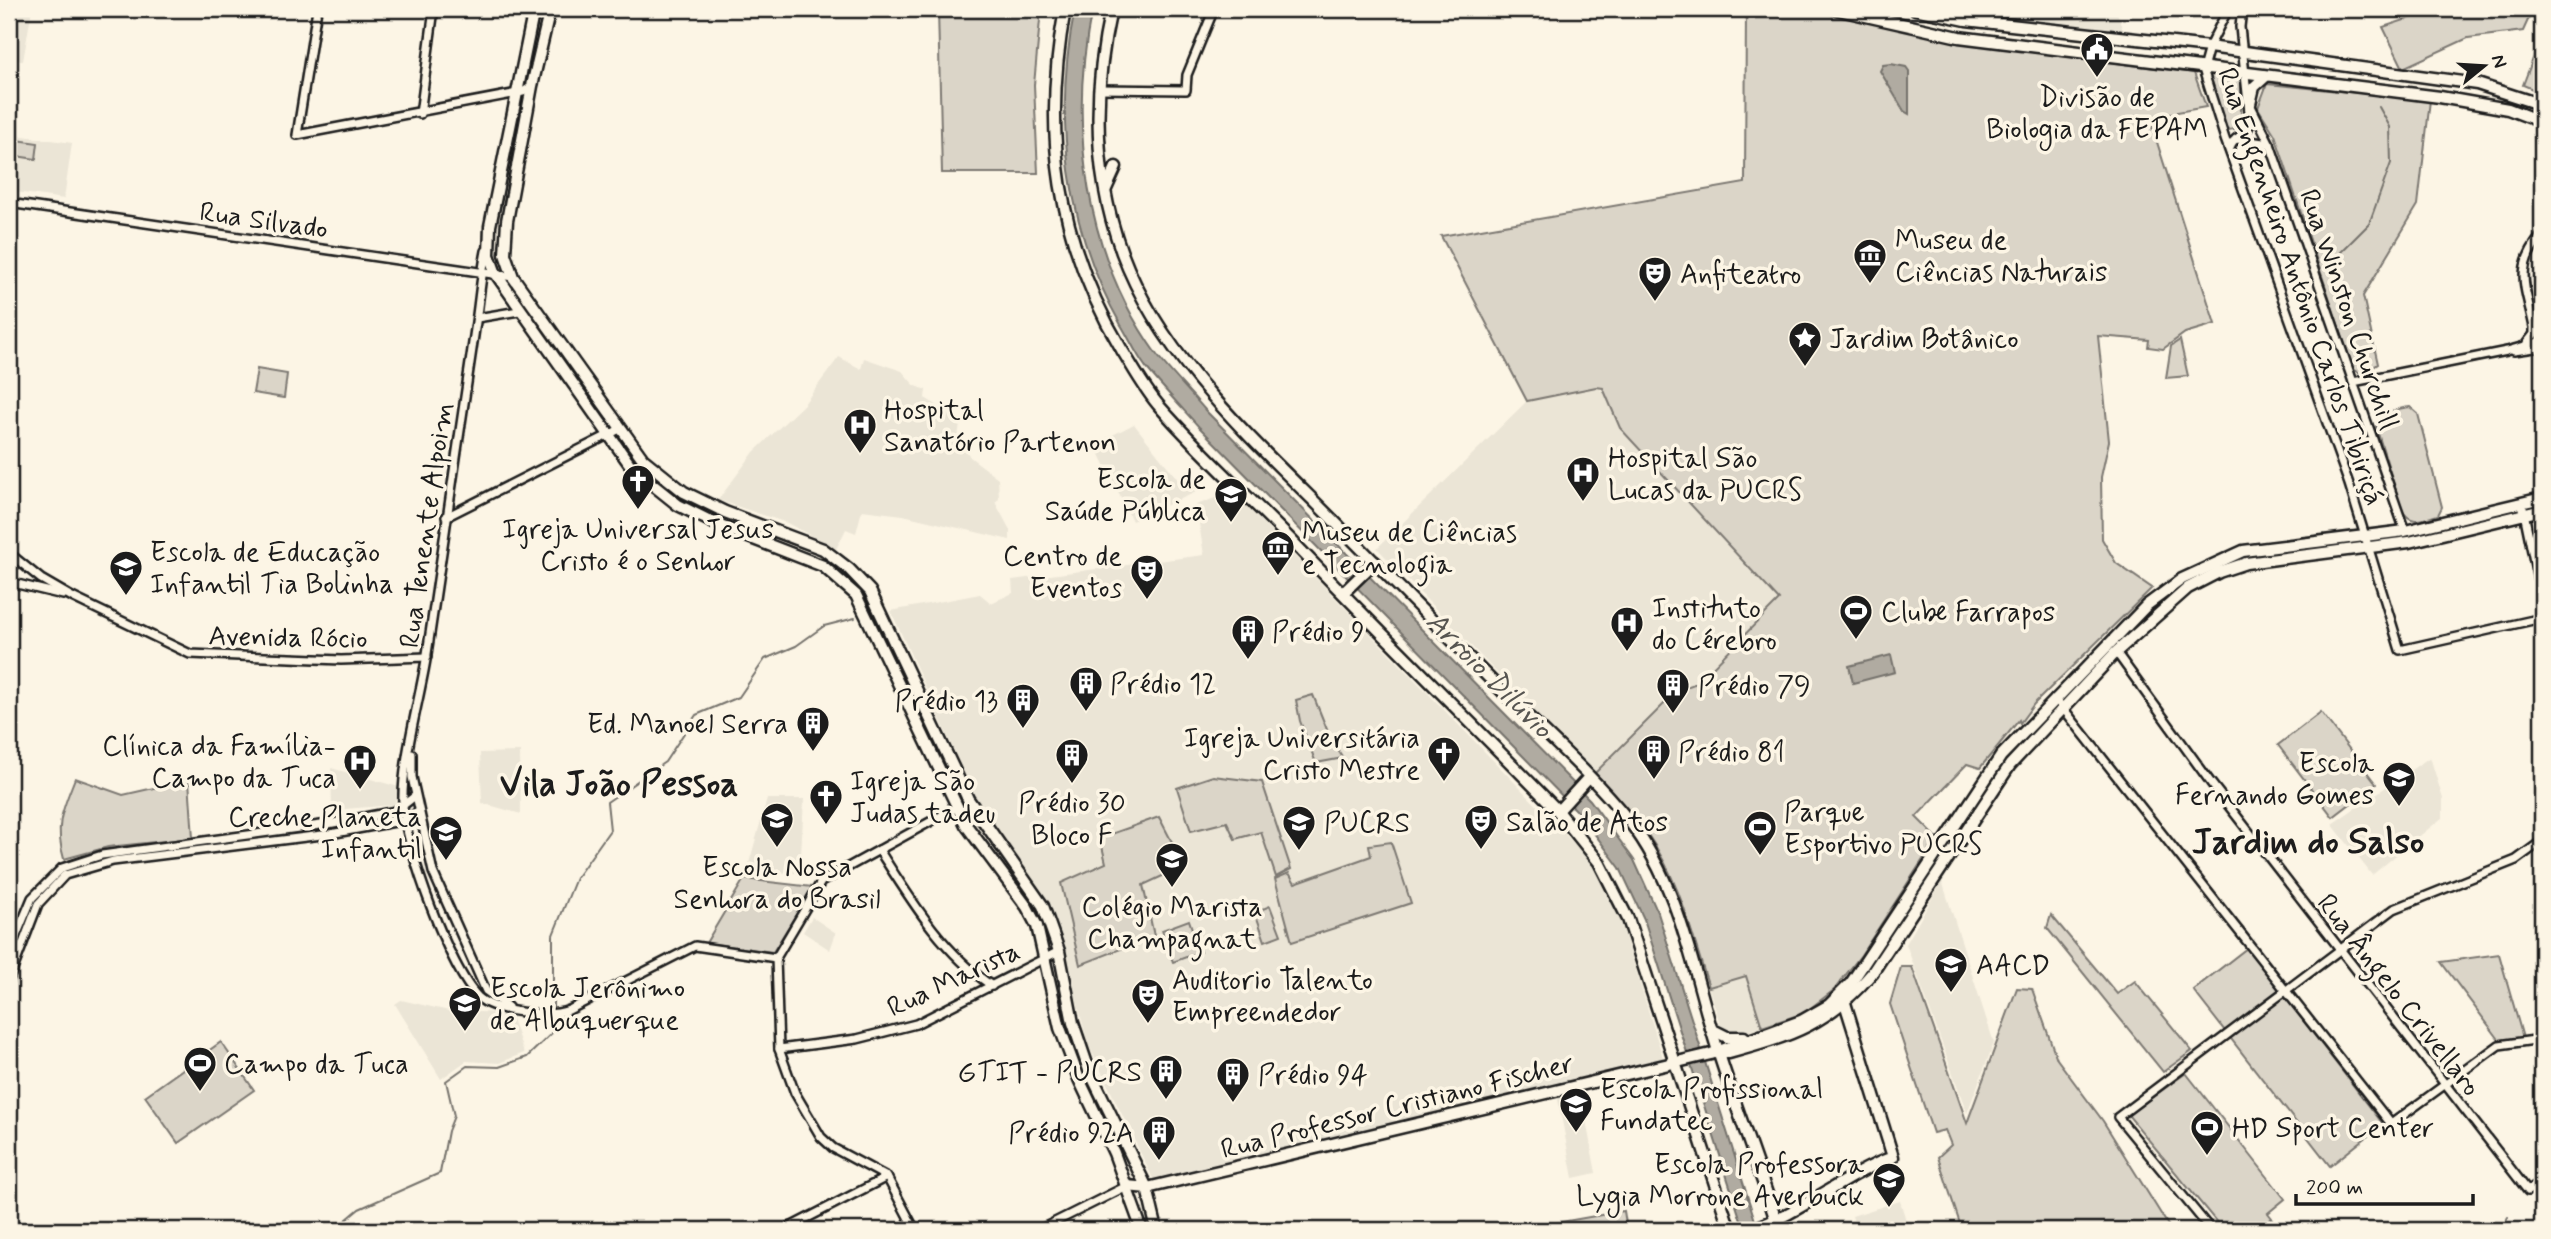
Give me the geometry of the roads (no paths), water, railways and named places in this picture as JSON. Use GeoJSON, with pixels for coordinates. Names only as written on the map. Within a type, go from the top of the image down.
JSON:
{"type":"FeatureCollection","features":[{"type":"Feature","properties":{"kind":"main road"},"geometry":{"type":"LineString","coordinates":[[534,9],[514,94],[490,226],[489,255],[496,274],[633,469],[678,505],[720,526],[823,566],[845,583],[865,609],[966,825],[1027,906],[1046,958],[1060,1028],[1127,1186],[1142,1230]]}},
{"type":"Feature","properties":{"kind":"main road"},"geometry":{"type":"LineString","coordinates":[[550,9],[532,86],[507,221],[505,254],[513,277],[643,459],[676,486],[725,512],[823,549],[849,569],[870,591],[968,799],[1043,906],[1059,951],[1073,1023],[1089,1070],[1147,1188],[1157,1230]]}},
{"type":"Feature","properties":{"kind":"main road"},"geometry":{"type":"LineString","coordinates":[[1065,9],[1059,39],[1053,124],[1056,165],[1063,207],[1087,282],[1105,321],[1160,407],[1346,590],[1560,808],[1599,862],[1629,919],[1681,1062],[1730,1230]]}},
{"type":"Feature","properties":{"kind":"main road"},"geometry":{"type":"LineString","coordinates":[[1111,9],[1103,44],[1099,89],[1105,190],[1122,253],[1138,288],[1183,360],[1266,454],[1371,565],[1585,782],[1630,822],[1660,869],[1677,912],[1711,1029],[1715,1054],[1777,1226]]}},
{"type":"Feature","properties":{"kind":"main road"},"geometry":{"type":"LineString","coordinates":[[1835,9],[1959,37],[2440,97],[2508,109],[2542,121]]}},
{"type":"Feature","properties":{"kind":"main road"},"geometry":{"type":"LineString","coordinates":[[1915,9],[1966,20],[2209,47],[2477,84],[2542,105]]}},
{"type":"Feature","properties":{"kind":"main road"},"geometry":{"type":"LineString","coordinates":[[2250,104],[2254,87],[2265,77]]}},
{"type":"Feature","properties":{"kind":"main road"},"geometry":{"type":"LineString","coordinates":[[1105,190],[1116,167]]}},
{"type":"Feature","properties":{"kind":"main road","name":"Rua Professor Cristiano Fischer"},"geometry":{"type":"LineString","coordinates":[[1715,1054],[1801,1021],[1843,999],[2001,756],[2147,605],[2190,574],[2243,551],[2366,538],[2542,498]]}},
{"type":"Feature","properties":{"kind":"main road","name":"Rua Professor Cristiano Fischer"},"geometry":{"type":"LineString","coordinates":[[1127,1186],[1147,1188],[1785,1038],[1820,1021],[1872,973],[2010,765],[2116,652],[2166,606],[2207,578],[2246,562],[2370,549],[2542,510]]}},
{"type":"Feature","properties":{"kind":"main road"},"geometry":{"type":"LineString","coordinates":[[2307,543],[2309,555]]}},
{"type":"Feature","properties":{"kind":"main road"},"geometry":{"type":"LineString","coordinates":[[1346,590],[1371,565]]}},
{"type":"Feature","properties":{"kind":"main road"},"geometry":{"type":"LineString","coordinates":[[1560,808],[1585,782]]}},
{"type":"Feature","properties":{"kind":"main road"},"geometry":{"type":"LineString","coordinates":[[1935,856],[1945,863]]}},
{"type":"Feature","properties":{"kind":"main road"},"geometry":{"type":"LineString","coordinates":[[1749,1230],[1777,1226],[1854,1174],[1894,1157],[1843,999]]}},
{"type":"Feature","properties":{"kind":"main road"},"geometry":{"type":"LineString","coordinates":[[1711,1029],[1727,1037],[1755,1037]]}},
{"type":"Feature","properties":{"kind":"street"},"geometry":{"type":"LineString","coordinates":[[317,9],[297,135],[420,114],[514,94],[532,86]]}},
{"type":"Feature","properties":{"kind":"street"},"geometry":{"type":"LineString","coordinates":[[420,114],[433,9]]}},
{"type":"Feature","properties":{"kind":"street"},"geometry":{"type":"LineString","coordinates":[[1099,89],[1186,90],[1187,75],[1214,9]]}},
{"type":"Feature","properties":{"kind":"street","name":"Rua Engenheiro Antônio Carlos Tibiriçá"},"geometry":{"type":"LineString","coordinates":[[2228,9],[2209,47],[2203,69],[2224,136],[2370,549],[2400,650],[2542,618]]}},
{"type":"Feature","properties":{"kind":"street"},"geometry":{"type":"LineString","coordinates":[[2230,150],[2234,139],[2249,127],[2250,104],[2240,27],[2242,9]]}},
{"type":"Feature","properties":{"kind":"street"},"geometry":{"type":"LineString","coordinates":[[2222,21],[2233,17],[2240,27]]}},
{"type":"Feature","properties":{"kind":"street","name":"Rua Winston Churchill"},"geometry":{"type":"LineString","coordinates":[[2250,104],[2270,144],[2405,531]]}},
{"type":"Feature","properties":{"kind":"street"},"geometry":{"type":"LineString","coordinates":[[2224,136],[2270,144]]}},
{"type":"Feature","properties":{"kind":"street","name":"Rua Silvado"},"geometry":{"type":"LineString","coordinates":[[9,203],[513,277]]}},
{"type":"Feature","properties":{"kind":"street","name":"Rua Tenente Alpoim"},"geometry":{"type":"LineString","coordinates":[[490,226],[403,805],[423,886],[467,982],[487,1004],[509,1008]]}},
{"type":"Feature","properties":{"kind":"street"},"geometry":{"type":"LineString","coordinates":[[2524,345],[2532,338],[2534,327],[2522,272],[2528,250],[2542,235]]}},
{"type":"Feature","properties":{"kind":"street"},"geometry":{"type":"LineString","coordinates":[[477,318],[520,311]]}},
{"type":"Feature","properties":{"kind":"street"},"geometry":{"type":"LineString","coordinates":[[2507,351],[2542,338],[2534,327]]}},
{"type":"Feature","properties":{"kind":"street"},"geometry":{"type":"LineString","coordinates":[[2353,382],[2507,351],[2542,347]]}},
{"type":"Feature","properties":{"kind":"street"},"geometry":{"type":"LineString","coordinates":[[446,517],[620,429]]}},
{"type":"Feature","properties":{"kind":"street"},"geometry":{"type":"LineString","coordinates":[[2522,503],[2542,600]]}},
{"type":"Feature","properties":{"kind":"street","name":"Avenida Rócio"},"geometry":{"type":"LineString","coordinates":[[9,552],[40,579],[190,654],[341,660],[427,657]]}},
{"type":"Feature","properties":{"kind":"street"},"geometry":{"type":"LineString","coordinates":[[9,582],[72,597]]}},
{"type":"Feature","properties":{"kind":"street","name":"Rua Ângelo Crivellaro"},"geometry":{"type":"LineString","coordinates":[[2116,652],[2211,783],[2528,1191],[2542,1181]]}},
{"type":"Feature","properties":{"kind":"street"},"geometry":{"type":"LineString","coordinates":[[2055,698],[2390,1125],[2499,1045],[2542,1039]]}},
{"type":"Feature","properties":{"kind":"street","name":"Rua Tenente Alpoim"},"geometry":{"type":"LineString","coordinates":[[412,739],[415,796],[433,872],[486,991],[509,1008]]}},
{"type":"Feature","properties":{"kind":"street"},"geometry":{"type":"LineString","coordinates":[[9,953],[32,898],[62,868],[102,855],[328,824],[396,811],[415,796]]}},
{"type":"Feature","properties":{"kind":"street"},"geometry":{"type":"LineString","coordinates":[[915,1230],[887,1177],[833,1148],[815,1131],[795,1093],[779,1049],[776,958],[821,882],[957,807]]}},
{"type":"Feature","properties":{"kind":"street"},"geometry":{"type":"LineString","coordinates":[[9,980],[38,904],[65,875],[113,861],[330,834],[406,820],[418,812]]}},
{"type":"Feature","properties":{"kind":"street"},"geometry":{"type":"LineString","coordinates":[[2211,1230],[2118,1116],[2394,909],[2516,860],[2542,841]]}},
{"type":"Feature","properties":{"kind":"street"},"geometry":{"type":"LineString","coordinates":[[878,850],[923,918],[966,968],[992,986]]}},
{"type":"Feature","properties":{"kind":"street"},"geometry":{"type":"LineString","coordinates":[[509,1008],[538,1015],[559,1014],[695,946],[776,958]]}},
{"type":"Feature","properties":{"kind":"street","name":"Rua Marista"},"geometry":{"type":"LineString","coordinates":[[779,1049],[858,1040],[916,1024],[1059,951]]}},
{"type":"Feature","properties":{"kind":"street"},"geometry":{"type":"LineString","coordinates":[[467,982],[479,977]]}},
{"type":"Feature","properties":{"kind":"street"},"geometry":{"type":"LineString","coordinates":[[784,1230],[887,1177]]}},
{"type":"Feature","properties":{"kind":"street"},"geometry":{"type":"LineString","coordinates":[[1039,1230],[1127,1186]]}},
{"type":"Feature","properties":{"kind":"waterway"},"geometry":{"type":"LineString","coordinates":[[2341,252],[2369,224],[2391,163],[2390,127],[2379,107]]}},
{"type":"Feature","properties":{"kind":"waterway"},"geometry":{"type":"LineString","coordinates":[[553,1010],[553,935],[576,878],[610,830],[607,802],[665,762],[696,715],[739,697],[765,659],[796,646],[824,626],[855,618]]}},
{"type":"Feature","properties":{"kind":"waterway"},"geometry":{"type":"LineString","coordinates":[[334,1230],[359,1209],[440,1173],[448,1131],[454,1116],[446,1081],[467,1066],[499,1067],[527,1057],[552,1033],[553,1021]]}},
{"type":"Feature","properties":{"kind":"waterway"},"geometry":{"type":"LineString","coordinates":[[2508,1217],[2506,1221],[2511,1230]]}},
{"type":"Feature","properties":{"kind":"place","name":"Divisão de Biologia da FEPAM"},"geometry":{"type":"Point","coordinates":[2097,79]}},
{"type":"Feature","properties":{"kind":"place","name":"Museu de Ciências Naturais"},"geometry":{"type":"Point","coordinates":[1870,285]}},
{"type":"Feature","properties":{"kind":"place","name":"Anfiteatro"},"geometry":{"type":"Point","coordinates":[1655,303]}},
{"type":"Feature","properties":{"kind":"place","name":"Jardim Botânico"},"geometry":{"type":"Point","coordinates":[1805,368]}},
{"type":"Feature","properties":{"kind":"place","name":"Hospital Sanatório Partenon"},"geometry":{"type":"Point","coordinates":[860,455]}},
{"type":"Feature","properties":{"kind":"place","name":"Hospital São Lucas da PUCRS"},"geometry":{"type":"Point","coordinates":[1583,503]}},
{"type":"Feature","properties":{"kind":"place","name":"Igreja Universal Jesus Cristo é o Senhor"},"geometry":{"type":"Point","coordinates":[638,511]}},
{"type":"Feature","properties":{"kind":"place","name":"Escola de Saúde Pública"},"geometry":{"type":"Point","coordinates":[1231,524]}},
{"type":"Feature","properties":{"kind":"place","name":"Museu de Ciências e Tecnologia"},"geometry":{"type":"Point","coordinates":[1278,577]}},
{"type":"Feature","properties":{"kind":"place","name":"Escola de Educação Infantil Tia Bolinha"},"geometry":{"type":"Point","coordinates":[126,597]}},
{"type":"Feature","properties":{"kind":"place","name":"Centro de Eventos"},"geometry":{"type":"Point","coordinates":[1147,601]}},
{"type":"Feature","properties":{"kind":"place","name":"Clube Farrapos"},"geometry":{"type":"Point","coordinates":[1856,641]}},
{"type":"Feature","properties":{"kind":"place","name":"Instituto do Cérebro"},"geometry":{"type":"Point","coordinates":[1627,653]}},
{"type":"Feature","properties":{"kind":"place","name":"Prédio 9"},"geometry":{"type":"Point","coordinates":[1248,661]}},
{"type":"Feature","properties":{"kind":"place","name":"Prédio 12"},"geometry":{"type":"Point","coordinates":[1086,713]}},
{"type":"Feature","properties":{"kind":"place","name":"Prédio 79"},"geometry":{"type":"Point","coordinates":[1673,715]}},
{"type":"Feature","properties":{"kind":"place","name":"Prédio 13"},"geometry":{"type":"Point","coordinates":[1023,730]}},
{"type":"Feature","properties":{"kind":"place","name":"Ed. Manoel Serra"},"geometry":{"type":"Point","coordinates":[813,753]}},
{"type":"Feature","properties":{"kind":"place","name":"Prédio 81"},"geometry":{"type":"Point","coordinates":[1654,781]}},
{"type":"Feature","properties":{"kind":"place","name":"Igreja Universitária Cristo Mestre"},"geometry":{"type":"Point","coordinates":[1444,783]}},
{"type":"Feature","properties":{"kind":"place","name":"Prédio 30 Bloco F"},"geometry":{"type":"Point","coordinates":[1072,785]}},
{"type":"Feature","properties":{"kind":"place","name":"Clínica da Família- Campo da Tuca"},"geometry":{"type":"Point","coordinates":[360,791]}},
{"type":"Feature","properties":{"kind":"place","name":"Escola Fernando Gomes"},"geometry":{"type":"Point","coordinates":[2399,808]}},
{"type":"Feature","properties":{"kind":"place","name":"Igreja São Judas tadeu"},"geometry":{"type":"Point","coordinates":[826,826]}},
{"type":"Feature","properties":{"kind":"place","name":"Escola Nossa Senhora do Brasil"},"geometry":{"type":"Point","coordinates":[777,849]}},
{"type":"Feature","properties":{"kind":"place","name":"Salão de Atos"},"geometry":{"type":"Point","coordinates":[1481,851]}},
{"type":"Feature","properties":{"kind":"place","name":"PUCRS"},"geometry":{"type":"Point","coordinates":[1299,852]}},
{"type":"Feature","properties":{"kind":"place","name":"Parque Esportivo PUCRS"},"geometry":{"type":"Point","coordinates":[1760,857]}},
{"type":"Feature","properties":{"kind":"place","name":"Creche Planeta Infantil"},"geometry":{"type":"Point","coordinates":[446,862]}},
{"type":"Feature","properties":{"kind":"place","name":"Colégio Marista Champagnat"},"geometry":{"type":"Point","coordinates":[1172,889]}},
{"type":"Feature","properties":{"kind":"place","name":"AACD"},"geometry":{"type":"Point","coordinates":[1951,994]}},
{"type":"Feature","properties":{"kind":"place","name":"Auditorio Talento Empreendedor"},"geometry":{"type":"Point","coordinates":[1148,1025]}},
{"type":"Feature","properties":{"kind":"place","name":"Escola Jerônimo de Albuquerque"},"geometry":{"type":"Point","coordinates":[465,1033]}},
{"type":"Feature","properties":{"kind":"place","name":"Campo da Tuca"},"geometry":{"type":"Point","coordinates":[200,1093]}},
{"type":"Feature","properties":{"kind":"place","name":"GTIT - PUCRS"},"geometry":{"type":"Point","coordinates":[1166,1101]}},
{"type":"Feature","properties":{"kind":"place","name":"Prédio 94"},"geometry":{"type":"Point","coordinates":[1233,1104]}},
{"type":"Feature","properties":{"kind":"place","name":"Escola Profissional Fundatec"},"geometry":{"type":"Point","coordinates":[1576,1134]}},
{"type":"Feature","properties":{"kind":"place","name":"HD Sport Center"},"geometry":{"type":"Point","coordinates":[2207,1157]}},
{"type":"Feature","properties":{"kind":"place","name":"Prédio 92A"},"geometry":{"type":"Point","coordinates":[1159,1162]}},
{"type":"Feature","properties":{"kind":"place","name":"Escola Professora Lygia Morrone Averbuck"},"geometry":{"type":"Point","coordinates":[1889,1209]}},
{"type":"Feature","properties":{"kind":"district","name":"Vila João Pessoa"},"geometry":{"type":"Point","coordinates":[619,783]}},
{"type":"Feature","properties":{"kind":"district","name":"Jardim do Salso"},"geometry":{"type":"Point","coordinates":[2308,841]}},
{"type":"Feature","properties":{"kind":"water label","name":"Arroio Dilúvio"},"geometry":{"type":"Point","coordinates":[1490,674]}}]}
